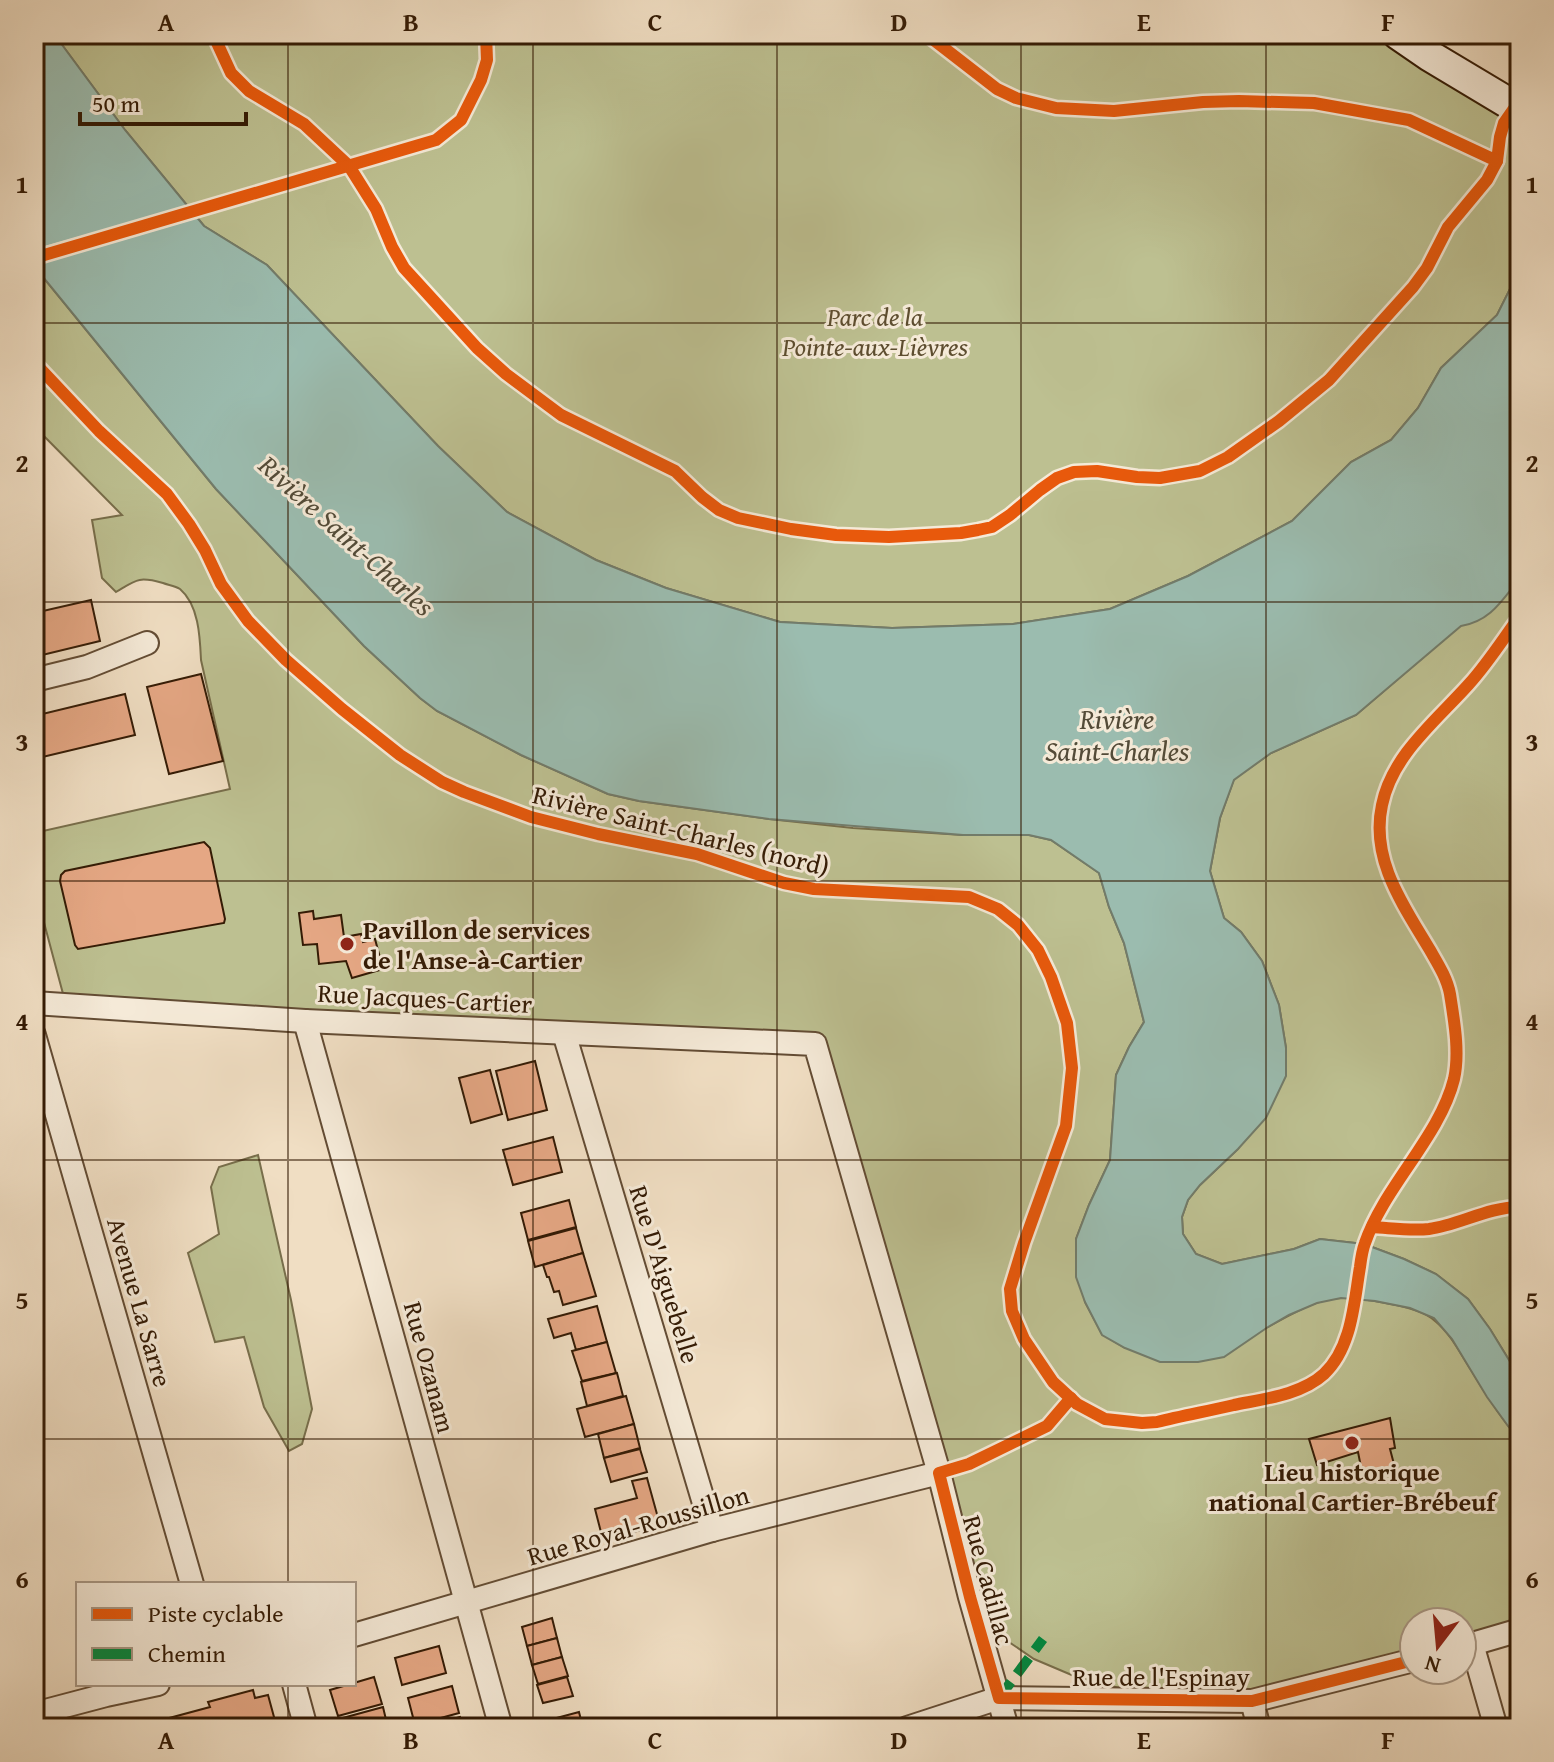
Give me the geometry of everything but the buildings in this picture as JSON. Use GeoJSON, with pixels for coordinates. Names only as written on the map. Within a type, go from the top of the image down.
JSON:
{"type":"FeatureCollection","features":[{"type":"Feature","properties":{"kind":"street"},"geometry":{"type":"LineString","coordinates":[[1398,34],[1520,110]]}},
{"type":"Feature","properties":{"kind":"street"},"geometry":{"type":"LineString","coordinates":[[34,680],[87,667],[147,643]]}},
{"type":"Feature","properties":{"kind":"street","name":"Rue Jacques-Cartier"},"geometry":{"type":"LineString","coordinates":[[34,1003],[305,1021],[815,1044]]}},
{"type":"Feature","properties":{"kind":"street","name":"Rue Ozanam"},"geometry":{"type":"LineString","coordinates":[[305,1021],[501,1728]]}},
{"type":"Feature","properties":{"kind":"street","name":"Rue D'Aiguebelle"},"geometry":{"type":"LineString","coordinates":[[564,1033],[712,1530]]}},
{"type":"Feature","properties":{"kind":"street","name":"Avenue La Sarre"},"geometry":{"type":"LineString","coordinates":[[34,1035],[191,1582]]}},
{"type":"Feature","properties":{"kind":"street","name":"Rue Cadillac"},"geometry":{"type":"LineString","coordinates":[[815,1044],[939,1473],[1007,1728]]}},
{"type":"Feature","properties":{"kind":"street","name":"Rue Royal-Roussillon"},"geometry":{"type":"LineString","coordinates":[[356,1634],[712,1530],[939,1473]]}},
{"type":"Feature","properties":{"kind":"street"},"geometry":{"type":"LineString","coordinates":[[1478,1642],[1520,1630]]}},
{"type":"Feature","properties":{"kind":"street","name":"Rue de l'Espinay"},"geometry":{"type":"LineString","coordinates":[[907,1728],[999,1698],[1252,1701],[1398,1664]]}},
{"type":"Feature","properties":{"kind":"street"},"geometry":{"type":"LineString","coordinates":[[1478,1676],[1496,1728]]}},
{"type":"Feature","properties":{"kind":"street"},"geometry":{"type":"LineString","coordinates":[[34,1714],[149,1686]]}},
{"type":"Feature","properties":{"kind":"street"},"geometry":{"type":"LineString","coordinates":[[295,1686],[306,1728]]}},
{"type":"Feature","properties":{"kind":"street"},"geometry":{"type":"LineString","coordinates":[[1252,1701],[1259,1728]]}},
{"type":"Feature","properties":{"kind":"green space","name":"Parc de la Pointe-aux-Lièvres"},"geometry":{"type":"Polygon","coordinates":[[[54,34],[1398,34],[1520,110],[1520,269],[1497,315],[1441,368],[1418,408],[1391,440],[1351,462],[1292,521],[1188,576],[1110,609],[1013,624],[892,628],[780,622],[666,588],[596,560],[507,512],[438,446],[267,265],[204,226],[125,130],[54,34]]]}},
{"type":"Feature","properties":{"kind":"green space"},"geometry":{"type":"Polygon","coordinates":[[[34,266],[216,489],[364,646],[437,711],[521,755],[608,794],[639,801],[853,828],[963,835],[1029,835],[1051,840],[1099,873],[1124,943],[1144,1022],[1116,1075],[1110,1160],[1076,1239],[1085,1302],[1102,1334],[1125,1348],[1268,1327],[1312,1304],[1341,1298],[1396,1305],[1431,1318],[1451,1338],[1506,1424],[1520,1440],[1520,1630],[1478,1642],[1478,1606],[1398,1606],[1398,1664],[1252,1701],[1164,1700],[1074,1676],[1034,1659],[1003,1638],[970,1597],[814,1044],[66,1005],[34,885],[34,833],[230,789],[191,604],[180,589],[163,583],[138,580],[116,592],[102,578],[92,520],[122,515],[34,426],[34,266]]]}},
{"type":"Feature","properties":{"kind":"green space"},"geometry":{"type":"Polygon","coordinates":[[[1520,578],[1520,1378],[1468,1299],[1436,1274],[1364,1244],[1320,1239],[1294,1249],[1222,1264],[1196,1254],[1183,1234],[1182,1217],[1188,1200],[1200,1185],[1238,1149],[1286,1048],[1279,1005],[1262,961],[1241,932],[1224,918],[1210,871],[1220,818],[1234,779],[1271,753],[1356,715],[1461,625],[1495,607],[1520,578]]]}},
{"type":"Feature","properties":{"kind":"green space"},"geometry":{"type":"Polygon","coordinates":[[[258,1155],[312,1409],[302,1444],[289,1451],[264,1407],[244,1337],[215,1342],[188,1253],[219,1234],[211,1187],[219,1167],[258,1155]]]}},
{"type":"Feature","properties":{"kind":"water","name":"Rivière Saint-Charles"},"geometry":{"type":"Polygon","coordinates":[[[34,34],[54,34],[125,130],[204,226],[267,265],[438,446],[507,512],[596,560],[666,588],[780,622],[892,628],[1013,624],[1110,609],[1188,576],[1292,521],[1351,462],[1391,440],[1418,408],[1441,368],[1497,315],[1520,269],[1520,578],[1488,614],[1461,626],[1356,715],[1271,753],[1234,780],[1220,818],[1210,871],[1224,918],[1241,932],[1262,961],[1279,1005],[1286,1048],[1286,1076],[1266,1118],[1200,1185],[1188,1200],[1182,1217],[1183,1234],[1196,1254],[1222,1264],[1294,1249],[1320,1239],[1364,1244],[1436,1274],[1468,1299],[1520,1378],[1520,1440],[1487,1397],[1452,1339],[1434,1318],[1410,1308],[1341,1298],[1317,1303],[1268,1327],[1224,1357],[1198,1362],[1160,1362],[1102,1335],[1076,1277],[1076,1239],[1110,1160],[1116,1075],[1144,1022],[1124,943],[1099,873],[1051,840],[1029,835],[963,835],[769,819],[608,794],[521,755],[437,711],[364,646],[216,489],[34,266],[34,34]]]}},
{"type":"Feature","properties":{"kind":"pier"},"geometry":{"type":"Polygon","coordinates":[[[192,205],[202,217],[34,266],[34,249],[192,205]]]}},
{"type":"Feature","properties":{"kind":"marked path"},"geometry":{"type":"LineString","coordinates":[[999,1698],[1043,1639]]}},
{"type":"Feature","properties":{"kind":"cycle path"},"geometry":{"type":"LineString","coordinates":[[213,34],[231,73],[249,91],[304,124],[349,166],[376,209],[404,268],[477,348],[506,374],[561,415],[675,471],[719,510],[738,518],[836,535],[889,537],[978,530],[992,527],[1057,478],[1074,472],[1097,471],[1160,478],[1200,471],[1228,457],[1329,380],[1413,287],[1427,268],[1448,227],[1487,180],[1497,161],[1504,123],[1520,100]]}},
{"type":"Feature","properties":{"kind":"cycle path"},"geometry":{"type":"LineString","coordinates":[[34,258],[436,140],[461,120],[481,80],[487,60],[486,34]]}},
{"type":"Feature","properties":{"kind":"cycle path"},"geometry":{"type":"LineString","coordinates":[[926,34],[997,89],[1016,98],[1056,108],[1114,111],[1203,102],[1314,103],[1409,120],[1497,161]]}},
{"type":"Feature","properties":{"kind":"cycle path","name":"Rivière Saint-Charles (nord)"},"geometry":{"type":"LineString","coordinates":[[34,362],[99,431],[167,494],[205,550],[221,584],[248,621],[286,660],[342,709],[400,755],[442,782],[531,817],[697,854],[784,883],[814,889],[969,897],[998,909],[1018,925],[1038,950],[1051,977],[1067,1023],[1072,1068],[1066,1126],[1010,1289],[1012,1311],[1024,1339],[1053,1382],[1077,1404],[1105,1419],[1157,1422],[1281,1395],[1315,1381],[1341,1351],[1350,1324],[1365,1243],[1385,1202],[1437,1121],[1456,1069],[1456,1036],[1449,988],[1400,899],[1385,863],[1381,845],[1382,805],[1387,787],[1405,754],[1476,676],[1520,616]]}},
{"type":"Feature","properties":{"kind":"cycle path"},"geometry":{"type":"LineString","coordinates":[[1372,1227],[1429,1229],[1496,1210],[1520,1207]]}},
{"type":"Feature","properties":{"kind":"cycle path"},"geometry":{"type":"LineString","coordinates":[[1071,1398],[1047,1426],[969,1464],[939,1473],[999,1698],[1252,1701],[1398,1664]]}},
{"type":"Feature","properties":{"kind":"place","name":"Pavillon de services de l'Anse-à-Cartier"},"geometry":{"type":"Point","coordinates":[347,944]}},
{"type":"Feature","properties":{"kind":"place","name":"Lieu historique national Cartier-Brébeuf"},"geometry":{"type":"Point","coordinates":[1352,1443]}}]}
